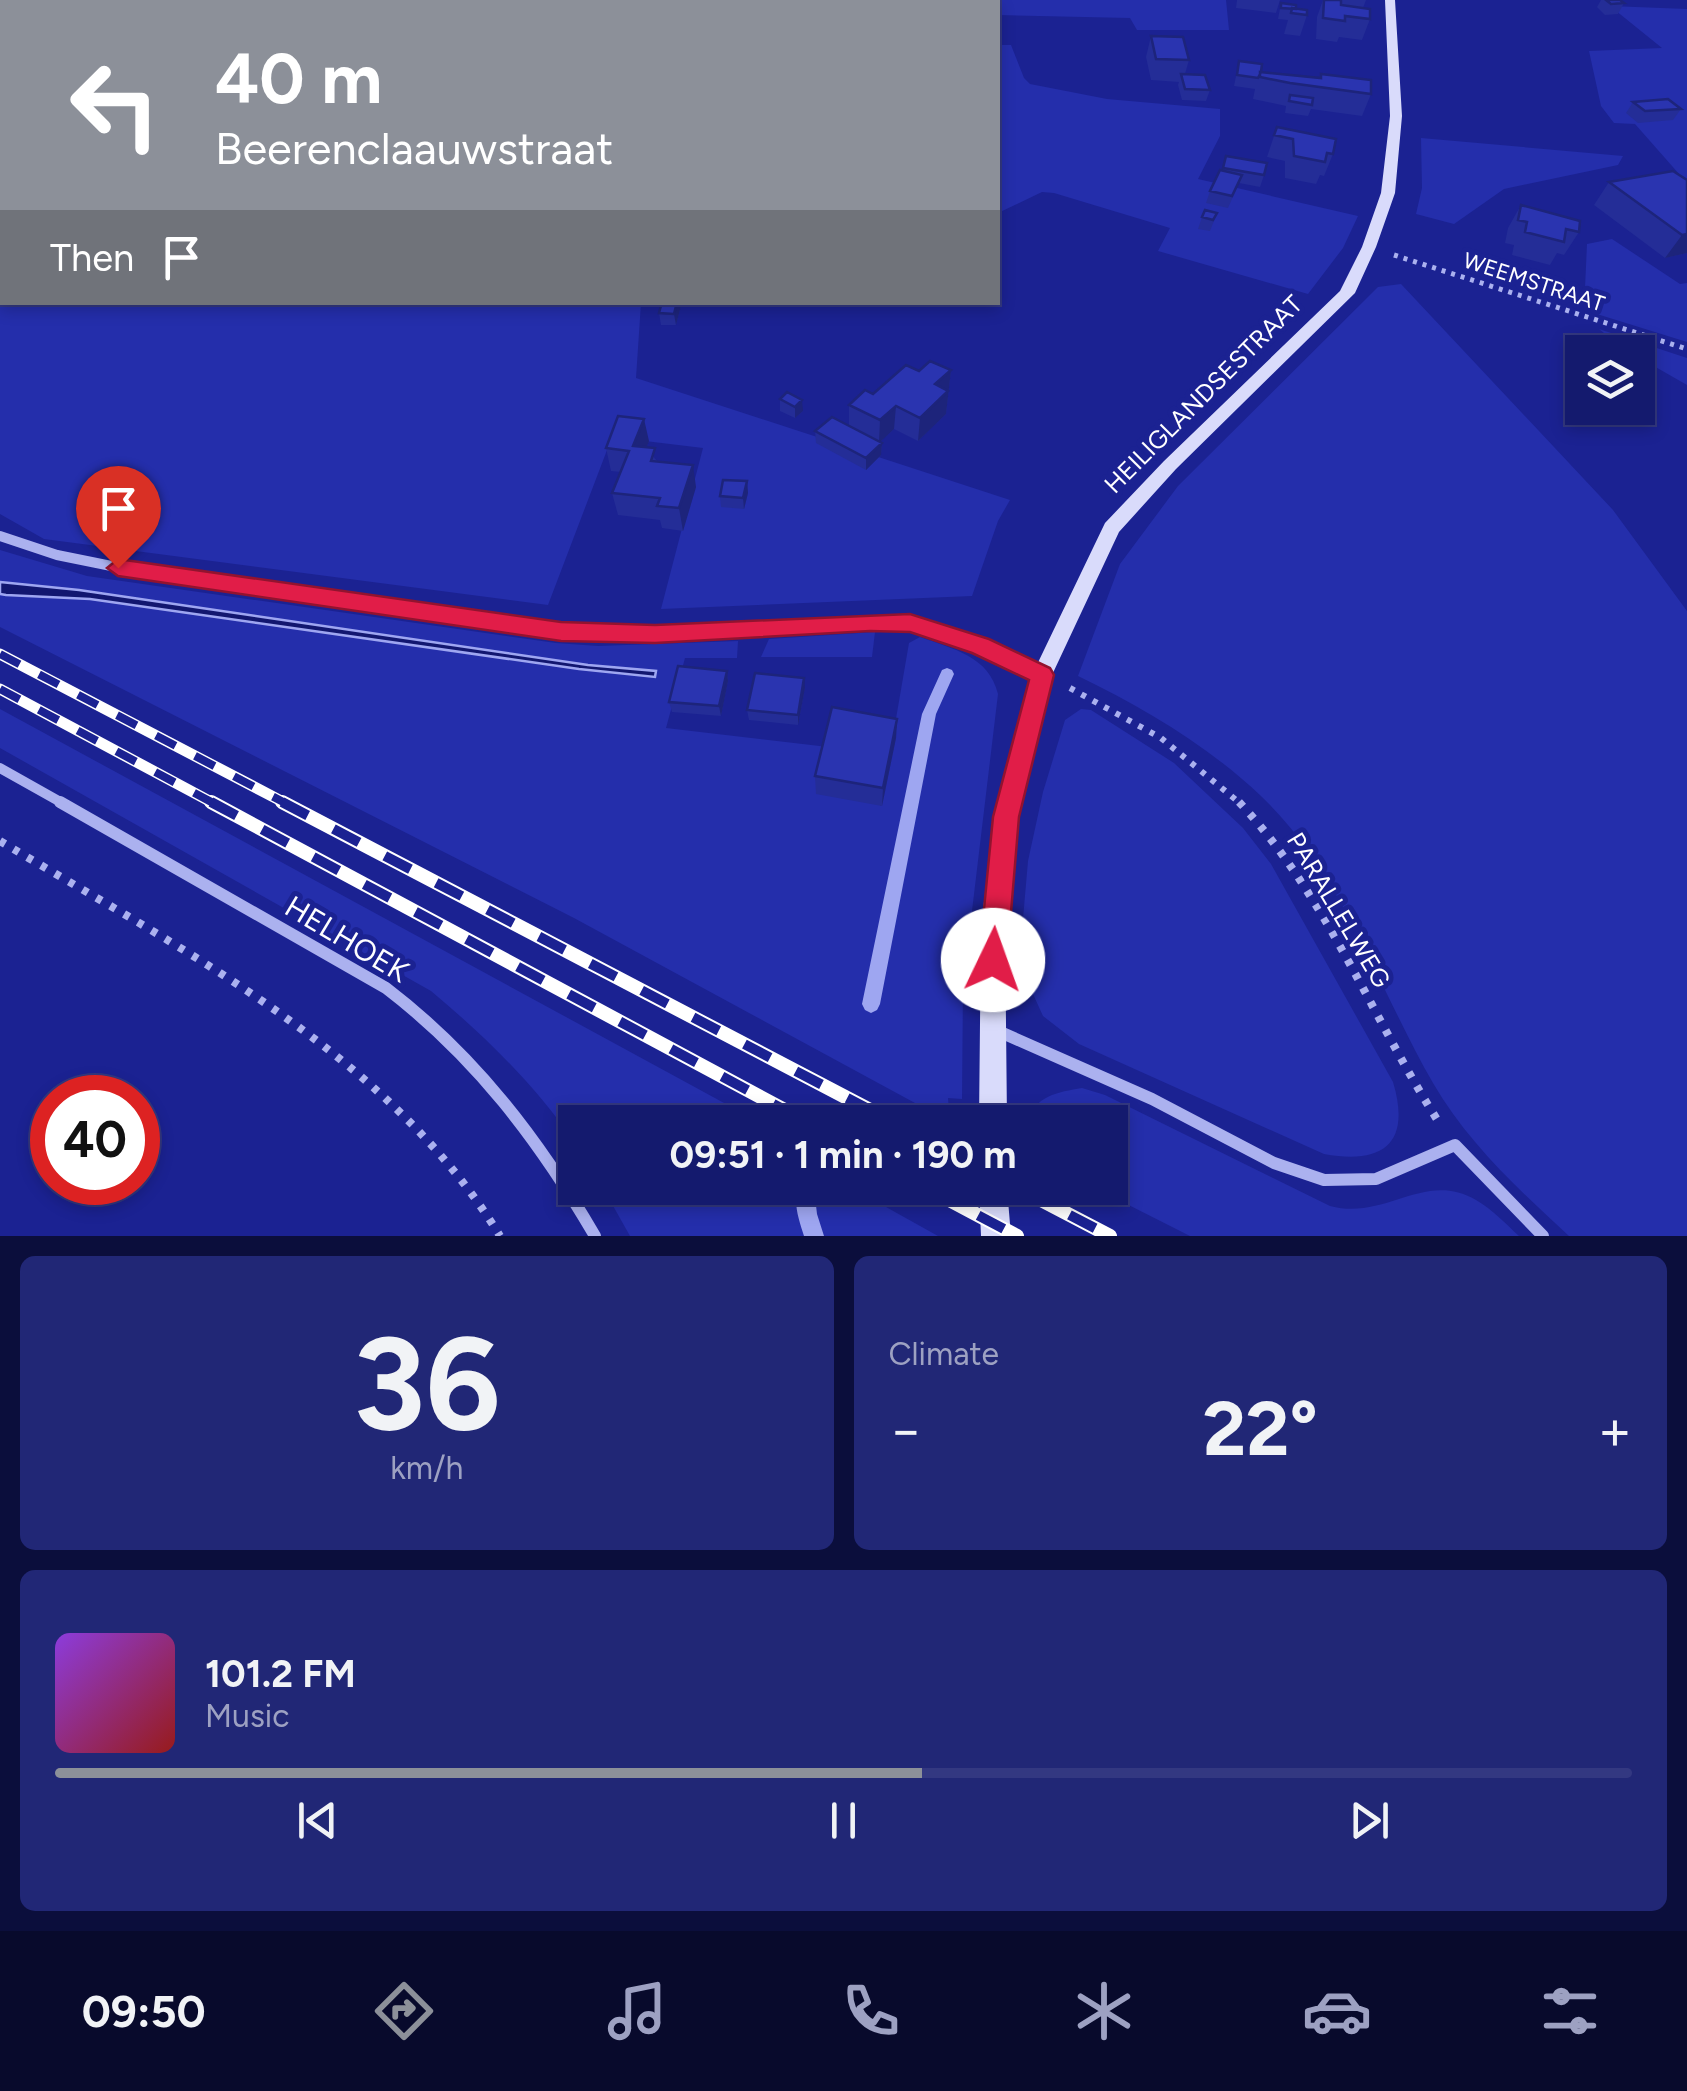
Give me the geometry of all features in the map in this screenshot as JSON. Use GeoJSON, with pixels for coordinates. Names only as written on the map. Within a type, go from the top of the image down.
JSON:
{"type":"FeatureCollection","features":[{"type":"Feature","properties":{"kind":"street","name":"HEILIGLANDSESTRAAT"},"geometry":{"type":"LineString","coordinates":[[993,1105],[994,925],[1006,817],[1042,675],[1112,528],[1170,464],[1347,292],[1370,247],[1388,193],[1394,151],[1390,0]]}},
{"type":"Feature","properties":{"kind":"street"},"geometry":{"type":"LineString","coordinates":[[0,536],[57,555],[125,569],[561,631],[655,634],[910,623],[980,646],[1042,675]]}},
{"type":"Feature","properties":{"kind":"street","name":"HELHOEK"},"geometry":{"type":"LineString","coordinates":[[0,768],[386,988],[428,1018],[529,1129],[595,1236]]}},
{"type":"Feature","properties":{"kind":"street"},"geometry":{"type":"LineString","coordinates":[[992,1028],[1321,1180],[1372,1181],[1414,1167],[1455,1146],[1543,1236]]}},
{"type":"Feature","properties":{"kind":"street"},"geometry":{"type":"LineString","coordinates":[[994,1205],[996,1236]]}},
{"type":"Feature","properties":{"kind":"path","name":"WEEMSTRAAT"},"geometry":{"type":"LineString","coordinates":[[1370,247],[1687,349]]}},
{"type":"Feature","properties":{"kind":"path","name":"PARALLELWEG"},"geometry":{"type":"LineString","coordinates":[[1042,675],[1095,698],[1174,746],[1250,814],[1284,857],[1417,1091],[1455,1146]]}},
{"type":"Feature","properties":{"kind":"path"},"geometry":{"type":"LineString","coordinates":[[0,840],[303,1030],[356,1070],[448,1158],[500,1236]]}},
{"type":"Feature","properties":{"kind":"shaded area"},"geometry":{"type":"Polygon","coordinates":[[[1000,0],[1226,0],[1229,30],[1137,30],[1130,18],[1000,15],[1000,0]]]}},
{"type":"Feature","properties":{"kind":"shaded area"},"geometry":{"type":"Polygon","coordinates":[[[1610,6],[1687,9],[1687,183],[1635,124],[1614,123],[1601,106],[1589,51],[1662,48],[1610,6]]]}},
{"type":"Feature","properties":{"kind":"shaded area"},"geometry":{"type":"Polygon","coordinates":[[[1000,45],[1011,45],[1030,84],[1107,99],[1220,109],[1220,136],[1198,179],[1358,216],[1343,248],[1308,294],[1158,251],[1170,228],[1042,192],[1000,212],[1000,45]]]}},
{"type":"Feature","properties":{"kind":"shaded area"},"geometry":{"type":"Polygon","coordinates":[[[1421,138],[1623,156],[1618,165],[1504,189],[1454,224],[1416,214],[1422,188],[1421,138]]]}},
{"type":"Feature","properties":{"kind":"shaded area"},"geometry":{"type":"Polygon","coordinates":[[[1612,239],[1680,284],[1687,283],[1687,342],[1584,310],[1587,244],[1612,239]]]}},
{"type":"Feature","properties":{"kind":"shaded area"},"geometry":{"type":"Polygon","coordinates":[[[1401,284],[1613,510],[1687,611],[1687,1236],[1569,1236],[1495,1164],[1447,1105],[1413,1047],[1337,896],[1290,827],[1261,796],[1197,744],[1078,676],[1120,564],[1178,486],[1378,287],[1401,284]]]}},
{"type":"Feature","properties":{"kind":"shaded area"},"geometry":{"type":"Polygon","coordinates":[[[0,305],[641,305],[636,378],[1010,500],[998,521],[972,596],[661,609],[703,448],[612,437],[548,605],[44,539],[0,514],[0,305]]]}},
{"type":"Feature","properties":{"kind":"shaded area"},"geometry":{"type":"Polygon","coordinates":[[[1655,347],[1687,358],[1687,385],[1655,367],[1655,347]]]}},
{"type":"Feature","properties":{"kind":"shaded area"},"geometry":{"type":"Polygon","coordinates":[[[0,550],[87,576],[556,643],[598,646],[738,641],[737,658],[685,658],[666,728],[828,747],[881,806],[909,643],[920,637],[957,650],[978,662],[993,681],[998,694],[963,986],[962,1099],[948,1098],[949,1105],[919,1105],[574,918],[0,627],[0,550]],[[81,591],[90,599],[579,669],[655,671],[588,665],[81,591]]]}},
{"type":"Feature","properties":{"kind":"shaded area"},"geometry":{"type":"Polygon","coordinates":[[[0,582],[79,590],[588,665],[656,671],[655,677],[579,669],[90,599],[6,595],[0,594],[0,582]]]}},
{"type":"Feature","properties":{"kind":"shaded area"},"geometry":{"type":"Polygon","coordinates":[[[875,632],[872,657],[761,657],[769,639],[875,632]]]}},
{"type":"Feature","properties":{"kind":"shaded area"},"geometry":{"type":"Polygon","coordinates":[[[0,709],[728,1105],[558,1105],[558,1121],[508,1062],[431,991],[0,748],[0,709]]]}},
{"type":"Feature","properties":{"kind":"shaded area"},"geometry":{"type":"Polygon","coordinates":[[[1081,709],[1091,710],[1174,763],[1243,828],[1271,864],[1393,1082],[1398,1120],[1388,1145],[1363,1156],[1324,1154],[1079,1044],[1043,1016],[1020,953],[1028,861],[1043,792],[1065,720],[1081,709]]]}},
{"type":"Feature","properties":{"kind":"shaded area"},"geometry":{"type":"Polygon","coordinates":[[[1082,1088],[1125,1105],[1037,1105],[1056,1094],[1082,1088]]]}},
{"type":"Feature","properties":{"kind":"shaded area"},"geometry":{"type":"Polygon","coordinates":[[[1128,1106],[1330,1206],[1369,1207],[1439,1190],[1457,1192],[1482,1204],[1519,1236],[1190,1236],[1128,1205],[1128,1106]]]}},
{"type":"Feature","properties":{"kind":"shaded area"},"geometry":{"type":"Polygon","coordinates":[[[613,1205],[882,1205],[938,1236],[630,1236],[613,1205]]]}},
{"type":"Feature","properties":{"kind":"building"},"geometry":{"type":"Polygon","coordinates":[[[1324,0],[1341,0],[1341,5],[1370,9],[1370,19],[1323,18],[1324,0]]]}},
{"type":"Feature","properties":{"kind":"building"},"geometry":{"type":"Polygon","coordinates":[[[1281,3],[1296,5],[1296,9],[1281,8],[1281,3]]]}},
{"type":"Feature","properties":{"kind":"building"},"geometry":{"type":"Polygon","coordinates":[[[1292,8],[1307,10],[1307,15],[1291,13],[1292,8]]]}},
{"type":"Feature","properties":{"kind":"building"},"geometry":{"type":"Polygon","coordinates":[[[1151,36],[1183,37],[1189,60],[1156,59],[1151,36]]]}},
{"type":"Feature","properties":{"kind":"building"},"geometry":{"type":"Polygon","coordinates":[[[1239,61],[1262,64],[1258,78],[1237,75],[1239,61]]]}},
{"type":"Feature","properties":{"kind":"building"},"geometry":{"type":"Polygon","coordinates":[[[1260,72],[1371,80],[1371,94],[1290,83],[1260,77],[1260,72]]]}},
{"type":"Feature","properties":{"kind":"building"},"geometry":{"type":"Polygon","coordinates":[[[1181,74],[1205,75],[1210,90],[1185,89],[1181,74]]]}},
{"type":"Feature","properties":{"kind":"building"},"geometry":{"type":"Polygon","coordinates":[[[1290,95],[1313,98],[1312,105],[1289,101],[1290,95]]]}},
{"type":"Feature","properties":{"kind":"building"},"geometry":{"type":"Polygon","coordinates":[[[1668,99],[1681,109],[1645,111],[1633,102],[1668,99]]]}},
{"type":"Feature","properties":{"kind":"building"},"geometry":{"type":"Polygon","coordinates":[[[1277,127],[1336,139],[1333,154],[1327,153],[1325,162],[1294,156],[1293,139],[1274,135],[1277,127]]]}},
{"type":"Feature","properties":{"kind":"building"},"geometry":{"type":"Polygon","coordinates":[[[1226,156],[1267,163],[1264,175],[1223,168],[1226,156]]]}},
{"type":"Feature","properties":{"kind":"building"},"geometry":{"type":"Polygon","coordinates":[[[1220,170],[1242,175],[1232,196],[1210,191],[1220,170]]]}},
{"type":"Feature","properties":{"kind":"building"},"geometry":{"type":"Polygon","coordinates":[[[1673,171],[1687,180],[1687,234],[1682,235],[1609,182],[1673,171]]]}},
{"type":"Feature","properties":{"kind":"building"},"geometry":{"type":"Polygon","coordinates":[[[1521,205],[1580,221],[1579,232],[1566,229],[1564,242],[1525,232],[1527,222],[1518,220],[1521,205]]]}},
{"type":"Feature","properties":{"kind":"building"},"geometry":{"type":"Polygon","coordinates":[[[1205,210],[1217,213],[1213,220],[1202,217],[1205,210]]]}},
{"type":"Feature","properties":{"kind":"building"},"geometry":{"type":"Polygon","coordinates":[[[661,305],[676,305],[674,314],[659,313],[661,305]]]}},
{"type":"Feature","properties":{"kind":"building"},"geometry":{"type":"Polygon","coordinates":[[[930,361],[951,370],[935,384],[948,391],[920,418],[896,406],[880,420],[849,405],[865,390],[873,394],[906,365],[919,371],[930,361]]]}},
{"type":"Feature","properties":{"kind":"building"},"geometry":{"type":"Polygon","coordinates":[[[787,392],[802,400],[795,407],[780,399],[787,392]]]}},
{"type":"Feature","properties":{"kind":"building"},"geometry":{"type":"Polygon","coordinates":[[[618,416],[644,419],[633,446],[655,448],[651,461],[693,465],[679,508],[657,506],[660,498],[612,493],[629,451],[606,448],[618,416]]]}},
{"type":"Feature","properties":{"kind":"building"},"geometry":{"type":"Polygon","coordinates":[[[832,417],[882,443],[866,458],[815,431],[832,417]]]}},
{"type":"Feature","properties":{"kind":"building"},"geometry":{"type":"Polygon","coordinates":[[[723,480],[747,481],[743,498],[720,496],[723,480]]]}},
{"type":"Feature","properties":{"kind":"building"},"geometry":{"type":"Polygon","coordinates":[[[678,666],[727,671],[719,706],[669,702],[678,666]]]}},
{"type":"Feature","properties":{"kind":"building"},"geometry":{"type":"Polygon","coordinates":[[[755,673],[804,678],[798,715],[747,710],[755,673]]]}},
{"type":"Feature","properties":{"kind":"building"},"geometry":{"type":"Polygon","coordinates":[[[832,707],[897,719],[883,788],[815,776],[832,707]]]}},
{"type":"Feature","properties":{"kind":"waterway"},"geometry":{"type":"LineString","coordinates":[[871,1004],[929,714],[947,674]]}},
{"type":"Feature","properties":{"kind":"waterway"},"geometry":{"type":"LineString","coordinates":[[807,1205],[814,1236]]}},
{"type":"Feature","properties":{"kind":"railway"},"geometry":{"type":"LineString","coordinates":[[0,654],[287,804]]}},
{"type":"Feature","properties":{"kind":"railway"},"geometry":{"type":"LineString","coordinates":[[0,689],[215,804]]}},
{"type":"Feature","properties":{"kind":"railway"},"geometry":{"type":"LineString","coordinates":[[211,802],[775,1105]]}},
{"type":"Feature","properties":{"kind":"railway"},"geometry":{"type":"LineString","coordinates":[[282,802],[861,1105]]}},
{"type":"Feature","properties":{"kind":"railway"},"geometry":{"type":"LineString","coordinates":[[959,1205],[1017,1236]]}},
{"type":"Feature","properties":{"kind":"railway"},"geometry":{"type":"LineString","coordinates":[[1051,1205],[1110,1236]]}},
{"type":"Feature","properties":{"kind":"route"},"geometry":{"type":"LineString","coordinates":[[118,568],[561,631],[655,634],[910,623],[980,646],[1042,675],[1006,817],[993,960]]}}]}
